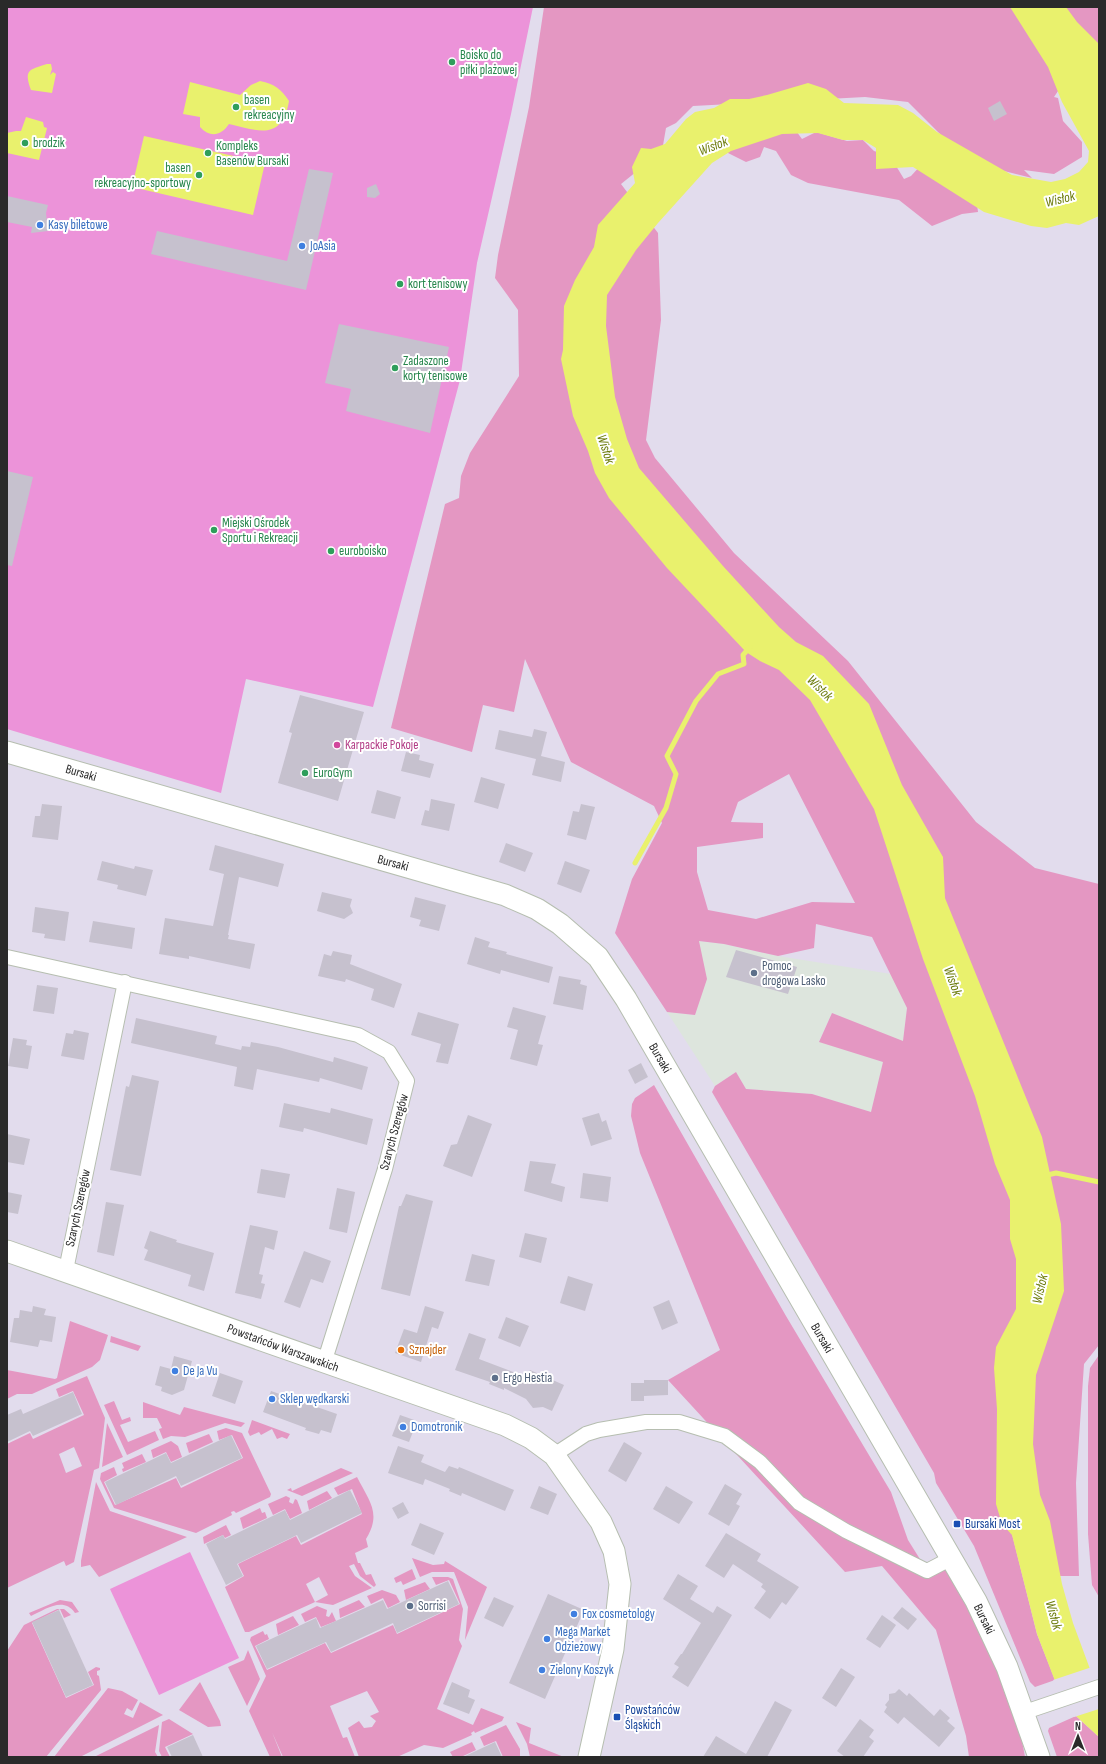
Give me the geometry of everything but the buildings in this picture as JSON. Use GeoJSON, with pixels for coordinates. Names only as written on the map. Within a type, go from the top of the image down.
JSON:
{"type":"FeatureCollection","features":[{"type":"Feature","properties":{"kind":"street","name":"Bursaki"},"geometry":{"type":"LineString","coordinates":[[7,752],[505,895],[537,909],[560,924],[598,957],[626,999],[950,1559],[976,1601],[1008,1667],[1032,1709],[1039,1757]]}},
{"type":"Feature","properties":{"kind":"street","name":"Szarych Szeregów"},"geometry":{"type":"LineString","coordinates":[[7,957],[358,1035],[389,1052],[407,1081],[385,1169],[324,1363]]}},
{"type":"Feature","properties":{"kind":"street","name":"Szarych Szeregów"},"geometry":{"type":"LineString","coordinates":[[66,1270],[125,982]]}},
{"type":"Feature","properties":{"kind":"street","name":"Powstańców Warszawskich"},"geometry":{"type":"LineString","coordinates":[[7,1251],[66,1270],[324,1363],[505,1425],[531,1438],[554,1455]]}},
{"type":"Feature","properties":{"kind":"street"},"geometry":{"type":"LineString","coordinates":[[589,1757],[613,1649],[620,1584],[614,1551],[601,1522],[554,1455],[586,1434],[599,1430],[646,1422],[679,1422],[725,1436],[760,1462],[799,1503],[846,1531],[927,1571],[950,1559]]}},
{"type":"Feature","properties":{"kind":"street"},"geometry":{"type":"LineString","coordinates":[[1032,1709],[1099,1687]]}},
{"type":"Feature","properties":{"kind":"shaded area","name":"Miejski Ośrodek Sportu i Rekreacji"},"geometry":{"type":"Polygon","coordinates":[[[7,7],[533,7],[511,114],[477,263],[460,380],[373,707],[246,679],[221,793],[7,729],[7,7]]]}},
{"type":"Feature","properties":{"kind":"shaded area"},"geometry":{"type":"Polygon","coordinates":[[[544,7],[1018,7],[1062,85],[1054,97],[1058,98],[1063,121],[1082,142],[1082,157],[1054,174],[1024,170],[1032,178],[1004,171],[974,168],[908,102],[865,97],[693,106],[676,123],[666,128],[662,151],[621,184],[658,233],[661,320],[646,440],[655,458],[734,553],[848,661],[976,822],[1035,868],[1099,884],[1099,1345],[1084,1364],[1076,1483],[1079,1576],[1053,1576],[1042,1533],[989,1519],[1002,1524],[1012,1534],[1037,1634],[1055,1680],[1035,1687],[1030,1682],[974,1546],[936,1483],[934,1473],[712,1092],[715,1086],[736,1072],[746,1089],[812,1094],[871,1112],[883,1062],[819,1042],[832,1013],[903,1041],[907,1008],[872,937],[816,924],[814,948],[778,956],[724,944],[699,941],[707,979],[695,1015],[667,1012],[615,933],[632,879],[662,823],[654,806],[571,762],[525,659],[514,712],[483,705],[472,752],[391,728],[445,504],[459,498],[461,476],[470,453],[519,376],[518,310],[495,278],[498,255],[529,107],[544,7]],[[789,774],[738,802],[731,822],[763,823],[763,838],[697,847],[697,872],[708,910],[756,919],[812,902],[855,903],[789,774]]]}},
{"type":"Feature","properties":{"kind":"shaded area"},"geometry":{"type":"Polygon","coordinates":[[[1056,7],[1099,7],[1099,56],[1056,7]]]}},
{"type":"Feature","properties":{"kind":"shaded area"},"geometry":{"type":"Polygon","coordinates":[[[791,124],[802,139],[816,132],[847,141],[863,140],[874,151],[890,156],[904,179],[911,176],[922,164],[976,196],[978,212],[962,214],[932,226],[899,200],[808,183],[791,175],[776,151],[764,147],[760,157],[746,162],[724,151],[791,124]]]}},
{"type":"Feature","properties":{"kind":"shaded area"},"geometry":{"type":"Polygon","coordinates":[[[698,941],[724,944],[778,956],[891,974],[907,1008],[903,1042],[832,1013],[819,1041],[883,1062],[871,1112],[812,1094],[746,1089],[736,1072],[715,1086],[667,1012],[695,1015],[706,979],[698,941]]]}},
{"type":"Feature","properties":{"kind":"shaded area"},"geometry":{"type":"Polygon","coordinates":[[[654,1085],[786,1316],[891,1492],[908,1540],[923,1564],[950,1559],[1018,1719],[1025,1757],[969,1757],[966,1736],[936,1630],[882,1566],[845,1572],[668,1380],[720,1350],[640,1153],[631,1116],[632,1104],[635,1098],[654,1085]]]}},
{"type":"Feature","properties":{"kind":"shaded area"},"geometry":{"type":"Polygon","coordinates":[[[70,1321],[108,1335],[100,1360],[92,1367],[32,1394],[17,1394],[7,1399],[7,1370],[55,1379],[57,1378],[70,1321]]]}},
{"type":"Feature","properties":{"kind":"shaded area"},"geometry":{"type":"Polygon","coordinates":[[[111,1336],[141,1346],[138,1351],[110,1342],[111,1336]]]}},
{"type":"Feature","properties":{"kind":"shaded area"},"geometry":{"type":"Polygon","coordinates":[[[1099,1355],[1099,1597],[1092,1585],[1088,1534],[1088,1386],[1090,1368],[1099,1355]]]}},
{"type":"Feature","properties":{"kind":"shaded area"},"geometry":{"type":"Polygon","coordinates":[[[87,1376],[105,1418],[99,1468],[94,1470],[74,1562],[66,1566],[64,1561],[7,1588],[7,1444],[30,1433],[33,1439],[84,1415],[73,1391],[59,1397],[56,1389],[87,1376]],[[74,1447],[59,1454],[66,1473],[82,1466],[74,1447]]]}},
{"type":"Feature","properties":{"kind":"shaded area"},"geometry":{"type":"Polygon","coordinates":[[[114,1401],[122,1420],[130,1417],[131,1421],[120,1425],[128,1442],[155,1431],[159,1440],[127,1455],[104,1405],[114,1401]]]}},
{"type":"Feature","properties":{"kind":"shaded area"},"geometry":{"type":"Polygon","coordinates":[[[143,1402],[180,1415],[184,1407],[245,1423],[241,1427],[225,1423],[185,1437],[171,1436],[163,1439],[159,1429],[162,1428],[157,1418],[143,1418],[143,1402]]]}},
{"type":"Feature","properties":{"kind":"shaded area"},"geometry":{"type":"Polygon","coordinates":[[[252,1420],[290,1434],[287,1439],[282,1437],[277,1439],[272,1429],[261,1435],[259,1432],[250,1436],[248,1432],[252,1420]]]}},
{"type":"Feature","properties":{"kind":"shaded area"},"geometry":{"type":"Polygon","coordinates":[[[107,1423],[123,1457],[102,1467],[107,1423]]]}},
{"type":"Feature","properties":{"kind":"shaded area"},"geometry":{"type":"Polygon","coordinates":[[[226,1428],[242,1433],[271,1494],[270,1497],[236,1513],[234,1511],[231,1512],[232,1515],[196,1533],[114,1508],[100,1479],[101,1473],[114,1467],[117,1475],[104,1482],[115,1505],[176,1478],[181,1488],[243,1458],[232,1435],[219,1440],[217,1431],[226,1428]]]}},
{"type":"Feature","properties":{"kind":"shaded area"},"geometry":{"type":"Polygon","coordinates":[[[209,1434],[213,1442],[189,1453],[186,1443],[209,1434]]]}},
{"type":"Feature","properties":{"kind":"shaded area"},"geometry":{"type":"Polygon","coordinates":[[[171,1441],[178,1446],[182,1457],[171,1462],[166,1452],[153,1458],[151,1450],[171,1441]]]}},
{"type":"Feature","properties":{"kind":"shaded area"},"geometry":{"type":"Polygon","coordinates":[[[142,1454],[146,1462],[123,1472],[122,1469],[124,1468],[122,1463],[142,1454]]]}},
{"type":"Feature","properties":{"kind":"shaded area"},"geometry":{"type":"Polygon","coordinates":[[[341,1468],[353,1473],[302,1496],[287,1490],[291,1488],[292,1491],[341,1468]]]}},
{"type":"Feature","properties":{"kind":"shaded area"},"geometry":{"type":"Polygon","coordinates":[[[357,1477],[369,1500],[372,1507],[373,1522],[366,1539],[368,1547],[355,1553],[358,1563],[360,1563],[366,1575],[371,1574],[376,1585],[374,1587],[360,1576],[354,1564],[349,1566],[355,1576],[372,1588],[333,1605],[315,1602],[249,1632],[245,1632],[225,1587],[244,1576],[238,1564],[296,1536],[301,1545],[362,1514],[352,1489],[338,1495],[334,1488],[357,1477]],[[319,1577],[306,1584],[315,1602],[328,1595],[319,1577]]]}},
{"type":"Feature","properties":{"kind":"shaded area"},"geometry":{"type":"Polygon","coordinates":[[[96,1482],[110,1511],[187,1537],[99,1577],[90,1565],[81,1567],[96,1482]]]}},
{"type":"Feature","properties":{"kind":"shaded area"},"geometry":{"type":"Polygon","coordinates":[[[327,1491],[332,1498],[309,1510],[307,1501],[327,1491]]]}},
{"type":"Feature","properties":{"kind":"shaded area"},"geometry":{"type":"Polygon","coordinates":[[[286,1496],[290,1498],[289,1502],[293,1504],[295,1499],[297,1500],[302,1513],[290,1519],[285,1509],[273,1515],[268,1504],[286,1496]]]}},
{"type":"Feature","properties":{"kind":"shaded area"},"geometry":{"type":"Polygon","coordinates":[[[260,1508],[262,1513],[265,1512],[267,1518],[243,1529],[240,1518],[260,1508]]]}},
{"type":"Feature","properties":{"kind":"shaded area"},"geometry":{"type":"Polygon","coordinates":[[[226,1525],[231,1535],[225,1538],[223,1535],[204,1544],[203,1537],[226,1525]]]}},
{"type":"Feature","properties":{"kind":"shaded area"},"geometry":{"type":"Polygon","coordinates":[[[190,1552],[239,1658],[159,1695],[110,1589],[190,1552]]]}},
{"type":"Feature","properties":{"kind":"shaded area"},"geometry":{"type":"Polygon","coordinates":[[[412,1558],[433,1565],[444,1564],[445,1561],[487,1587],[465,1640],[468,1607],[454,1572],[432,1572],[420,1577],[412,1558]]]}},
{"type":"Feature","properties":{"kind":"shaded area"},"geometry":{"type":"Polygon","coordinates":[[[412,1569],[416,1579],[403,1585],[401,1581],[396,1583],[394,1578],[412,1569]]]}},
{"type":"Feature","properties":{"kind":"shaded area"},"geometry":{"type":"Polygon","coordinates":[[[432,1577],[448,1577],[453,1579],[463,1609],[459,1640],[462,1646],[437,1709],[473,1725],[481,1708],[504,1717],[502,1721],[475,1733],[474,1731],[471,1733],[472,1735],[443,1748],[424,1745],[397,1757],[359,1757],[348,1728],[359,1721],[364,1728],[372,1727],[376,1721],[370,1716],[379,1712],[367,1691],[330,1706],[343,1738],[347,1737],[355,1757],[283,1757],[272,1732],[282,1757],[270,1757],[249,1711],[266,1676],[250,1640],[251,1637],[263,1631],[265,1635],[267,1634],[269,1639],[255,1646],[267,1670],[325,1643],[331,1653],[393,1625],[397,1634],[460,1604],[449,1580],[436,1585],[432,1577]]]}},
{"type":"Feature","properties":{"kind":"shaded area"},"geometry":{"type":"Polygon","coordinates":[[[425,1582],[430,1589],[406,1600],[404,1590],[425,1582]]]}},
{"type":"Feature","properties":{"kind":"shaded area"},"geometry":{"type":"Polygon","coordinates":[[[382,1590],[396,1595],[400,1602],[388,1608],[383,1598],[371,1604],[367,1596],[382,1590]]]}},
{"type":"Feature","properties":{"kind":"shaded area"},"geometry":{"type":"Polygon","coordinates":[[[60,1600],[72,1602],[79,1612],[75,1613],[65,1605],[59,1605],[48,1608],[31,1616],[29,1613],[60,1600]]]}},
{"type":"Feature","properties":{"kind":"shaded area"},"geometry":{"type":"Polygon","coordinates":[[[359,1600],[365,1607],[340,1618],[339,1609],[359,1600]]]}},
{"type":"Feature","properties":{"kind":"shaded area"},"geometry":{"type":"Polygon","coordinates":[[[317,1606],[327,1610],[326,1616],[329,1617],[332,1612],[336,1621],[321,1627],[316,1617],[305,1622],[301,1614],[317,1606]]]}},
{"type":"Feature","properties":{"kind":"shaded area"},"geometry":{"type":"Polygon","coordinates":[[[57,1609],[60,1609],[32,1623],[66,1698],[94,1685],[88,1672],[96,1667],[100,1668],[100,1670],[97,1671],[97,1675],[99,1676],[101,1690],[46,1757],[7,1757],[7,1651],[24,1625],[57,1609]]]}},
{"type":"Feature","properties":{"kind":"shaded area"},"geometry":{"type":"Polygon","coordinates":[[[60,1609],[64,1609],[71,1615],[64,1618],[60,1609]]]}},
{"type":"Feature","properties":{"kind":"shaded area"},"geometry":{"type":"Polygon","coordinates":[[[293,1616],[299,1625],[278,1635],[276,1624],[293,1616]]]}},
{"type":"Feature","properties":{"kind":"shaded area"},"geometry":{"type":"Polygon","coordinates":[[[248,1650],[260,1679],[247,1706],[228,1667],[244,1660],[248,1650]]]}},
{"type":"Feature","properties":{"kind":"shaded area"},"geometry":{"type":"Polygon","coordinates":[[[200,1682],[220,1721],[221,1726],[208,1727],[179,1710],[200,1682]]]}},
{"type":"Feature","properties":{"kind":"shaded area"},"geometry":{"type":"Polygon","coordinates":[[[108,1688],[122,1691],[138,1700],[132,1711],[127,1708],[124,1714],[133,1718],[140,1702],[163,1715],[80,1757],[54,1757],[108,1688]]]}},
{"type":"Feature","properties":{"kind":"shaded area"},"geometry":{"type":"Polygon","coordinates":[[[1076,1716],[1099,1737],[1099,1757],[1057,1757],[1048,1731],[1049,1728],[1076,1716]]]}},
{"type":"Feature","properties":{"kind":"shaded area"},"geometry":{"type":"Polygon","coordinates":[[[169,1719],[193,1734],[165,1747],[170,1757],[162,1757],[159,1751],[162,1722],[169,1719]]]}},
{"type":"Feature","properties":{"kind":"shaded area"},"geometry":{"type":"Polygon","coordinates":[[[516,1722],[531,1728],[529,1743],[564,1757],[530,1757],[527,1744],[516,1722]]]}},
{"type":"Feature","properties":{"kind":"shaded area"},"geometry":{"type":"Polygon","coordinates":[[[159,1725],[155,1752],[158,1757],[94,1757],[159,1725]]]}},
{"type":"Feature","properties":{"kind":"shaded area"},"geometry":{"type":"Polygon","coordinates":[[[506,1725],[520,1749],[520,1757],[503,1757],[496,1741],[484,1746],[480,1737],[506,1725]]]}},
{"type":"Feature","properties":{"kind":"shaded area"},"geometry":{"type":"Polygon","coordinates":[[[472,1742],[476,1750],[461,1757],[453,1757],[450,1752],[472,1742]]]}},
{"type":"Feature","properties":{"kind":"water","name":"Wisłok"},"geometry":{"type":"Polygon","coordinates":[[[1010,7],[1066,7],[1077,22],[1099,44],[1099,216],[1079,225],[1066,223],[1047,228],[1031,226],[984,212],[913,167],[876,169],[876,148],[863,140],[843,140],[818,133],[782,134],[731,151],[712,163],[636,250],[607,295],[606,326],[615,397],[627,439],[639,468],[723,566],[779,627],[796,642],[823,656],[869,704],[902,785],[943,857],[945,898],[1042,1137],[1061,1224],[1064,1291],[1036,1375],[1033,1444],[1040,1495],[1050,1521],[1062,1584],[1073,1623],[1090,1669],[1099,1681],[1099,1737],[1076,1716],[1055,1681],[1037,1634],[1012,1535],[1002,1524],[996,1504],[997,1409],[994,1368],[996,1347],[1016,1309],[1016,1259],[1010,1239],[1010,1200],[995,1164],[975,1096],[923,959],[874,809],[810,700],[779,670],[746,652],[667,568],[609,498],[595,473],[588,451],[573,416],[561,359],[563,350],[564,306],[575,280],[594,247],[598,225],[635,183],[632,167],[641,148],[651,149],[665,144],[686,119],[695,112],[714,108],[730,99],[749,99],[808,83],[826,89],[844,103],[898,105],[913,113],[937,132],[1012,175],[1051,182],[1065,179],[1079,172],[1088,162],[1089,151],[1062,102],[1048,67],[1010,7]]]}},
{"type":"Feature","properties":{"kind":"water"},"geometry":{"type":"Polygon","coordinates":[[[47,64],[51,64],[52,69],[50,75],[53,72],[56,74],[52,93],[31,90],[28,78],[29,72],[47,64]]]}},
{"type":"Feature","properties":{"kind":"water","name":"basen rekreacyjny"},"geometry":{"type":"Polygon","coordinates":[[[260,81],[277,88],[289,101],[286,114],[275,128],[259,130],[229,124],[219,133],[211,134],[204,131],[200,127],[200,117],[183,114],[190,82],[240,95],[251,85],[260,81]]]}},
{"type":"Feature","properties":{"kind":"water","name":"brodzik"},"geometry":{"type":"Polygon","coordinates":[[[26,117],[43,122],[44,127],[47,128],[39,160],[7,153],[7,133],[21,131],[26,117]]]}},
{"type":"Feature","properties":{"kind":"water","name":"basen rekreacyjno-sportowy"},"geometry":{"type":"Polygon","coordinates":[[[144,136],[265,163],[253,215],[132,187],[144,136]]]}},
{"type":"Feature","properties":{"kind":"pier"},"geometry":{"type":"Polygon","coordinates":[[[1092,1667],[1099,1678],[1099,1709],[1074,1717],[1053,1680],[1092,1667]]]}},
{"type":"Feature","properties":{"kind":"waterway"},"geometry":{"type":"LineString","coordinates":[[635,863],[666,808],[676,774],[667,756],[696,701],[718,674],[744,664],[743,655],[750,647]]}},
{"type":"Feature","properties":{"kind":"waterway"},"geometry":{"type":"LineString","coordinates":[[1043,1176],[1056,1173],[1099,1182]]}},
{"type":"Feature","properties":{"kind":"place","name":"Boisko do piłki plażowej"},"geometry":{"type":"Point","coordinates":[452,62]}},
{"type":"Feature","properties":{"kind":"place","name":"basen rekreacyjny"},"geometry":{"type":"Point","coordinates":[236,107]}},
{"type":"Feature","properties":{"kind":"place","name":"brodzik"},"geometry":{"type":"Point","coordinates":[25,143]}},
{"type":"Feature","properties":{"kind":"place","name":"Kompleks Basenów Bursaki"},"geometry":{"type":"Point","coordinates":[208,153]}},
{"type":"Feature","properties":{"kind":"place","name":"basen rekreacyjno-sportowy"},"geometry":{"type":"Point","coordinates":[199,175]}},
{"type":"Feature","properties":{"kind":"place","name":"Kasy biletowe"},"geometry":{"type":"Point","coordinates":[40,225]}},
{"type":"Feature","properties":{"kind":"place","name":"JoAsia"},"geometry":{"type":"Point","coordinates":[302,246]}},
{"type":"Feature","properties":{"kind":"place","name":"kort tenisowy"},"geometry":{"type":"Point","coordinates":[400,284]}},
{"type":"Feature","properties":{"kind":"place","name":"Zadaszone korty tenisowe"},"geometry":{"type":"Point","coordinates":[395,368]}},
{"type":"Feature","properties":{"kind":"place","name":"Miejski Ośrodek Sportu i Rekreacji"},"geometry":{"type":"Point","coordinates":[214,530]}},
{"type":"Feature","properties":{"kind":"place","name":"euroboisko"},"geometry":{"type":"Point","coordinates":[331,551]}},
{"type":"Feature","properties":{"kind":"place","name":"Karpackie Pokoje"},"geometry":{"type":"Point","coordinates":[337,745]}},
{"type":"Feature","properties":{"kind":"place","name":"EuroGym"},"geometry":{"type":"Point","coordinates":[305,773]}},
{"type":"Feature","properties":{"kind":"place","name":"Pomoc drogowa Lasko"},"geometry":{"type":"Point","coordinates":[754,973]}},
{"type":"Feature","properties":{"kind":"place","name":"Sznajder"},"geometry":{"type":"Point","coordinates":[401,1350]}},
{"type":"Feature","properties":{"kind":"place","name":"De Ja Vu"},"geometry":{"type":"Point","coordinates":[175,1371]}},
{"type":"Feature","properties":{"kind":"place","name":"Ergo Hestia"},"geometry":{"type":"Point","coordinates":[495,1378]}},
{"type":"Feature","properties":{"kind":"place","name":"Sklep wędkarski"},"geometry":{"type":"Point","coordinates":[272,1399]}},
{"type":"Feature","properties":{"kind":"place","name":"Domotronik"},"geometry":{"type":"Point","coordinates":[403,1427]}},
{"type":"Feature","properties":{"kind":"place","name":"Bursaki Most"},"geometry":{"type":"Point","coordinates":[957,1524]}},
{"type":"Feature","properties":{"kind":"place","name":"Sorrisi"},"geometry":{"type":"Point","coordinates":[410,1606]}},
{"type":"Feature","properties":{"kind":"place","name":"Fox cosmetology"},"geometry":{"type":"Point","coordinates":[574,1614]}},
{"type":"Feature","properties":{"kind":"place","name":"Mega Market Odzieżowy"},"geometry":{"type":"Point","coordinates":[547,1639]}},
{"type":"Feature","properties":{"kind":"place","name":"Zielony Koszyk"},"geometry":{"type":"Point","coordinates":[542,1670]}},
{"type":"Feature","properties":{"kind":"place","name":"Powstańców Śląskich"},"geometry":{"type":"Point","coordinates":[617,1717]}}]}
